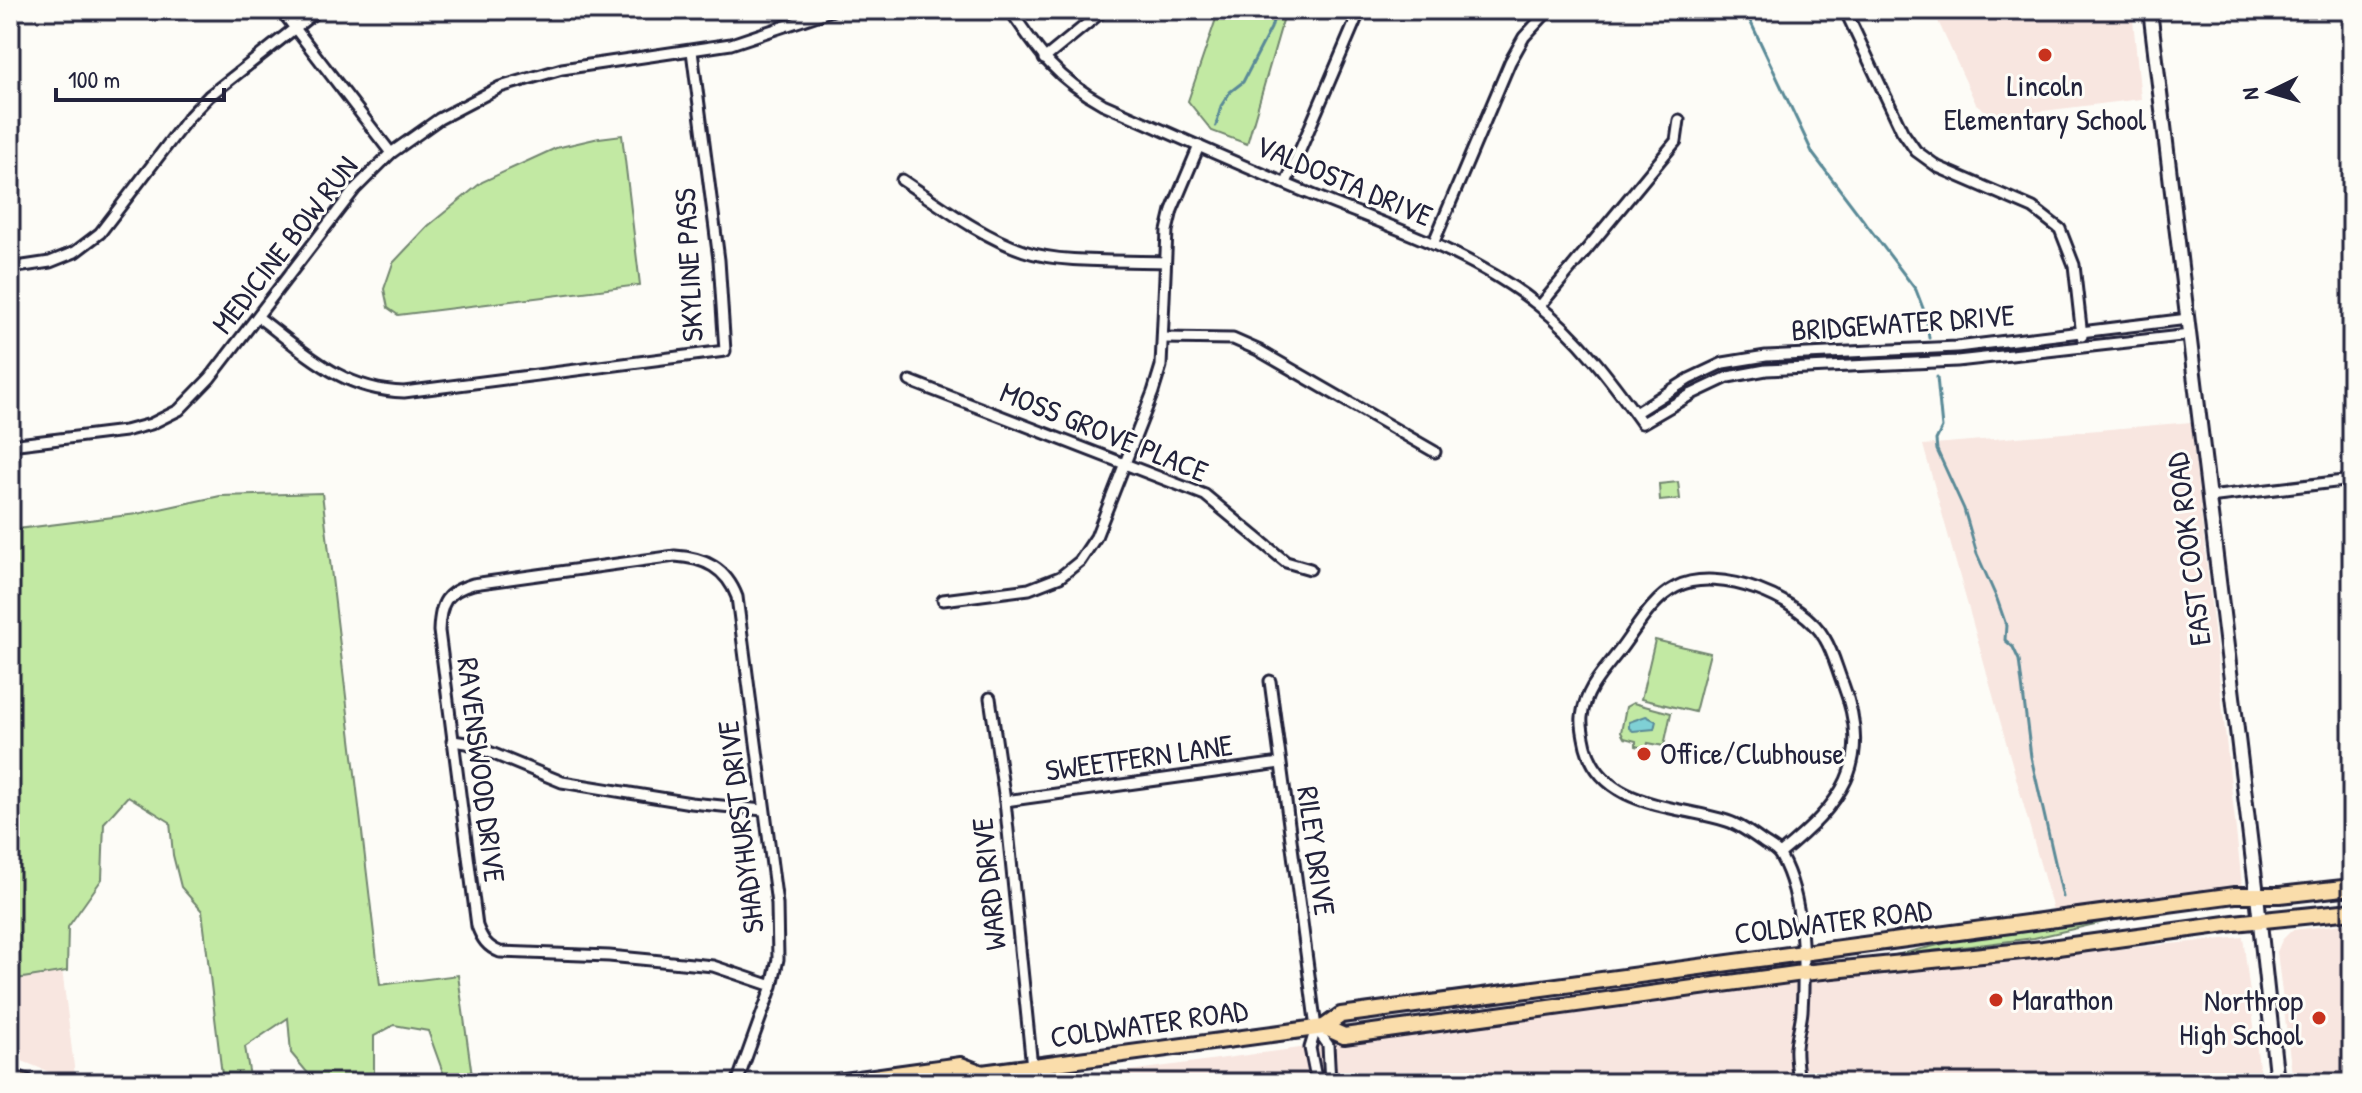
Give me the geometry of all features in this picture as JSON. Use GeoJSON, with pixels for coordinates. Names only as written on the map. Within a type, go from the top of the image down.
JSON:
{"type":"FeatureCollection","features":[{"type":"Feature","properties":{"kind":"main road","name":"EAST COOK ROAD"},"geometry":{"type":"LineString","coordinates":[[2150,10],[2277,1083]]}},
{"type":"Feature","properties":{"kind":"main road","name":"COLDWATER ROAD"},"geometry":{"type":"LineString","coordinates":[[830,1083],[961,1065],[982,1073],[1032,1067],[1320,1027],[1341,1015],[1801,952],[2235,895],[2280,895],[2352,887]]}},
{"type":"Feature","properties":{"kind":"main road","name":"COLDWATER ROAD"},"geometry":{"type":"LineString","coordinates":[[1320,1027],[1344,1036],[1803,973],[2043,949],[2259,920],[2352,911]]}},
{"type":"Feature","properties":{"kind":"main road"},"geometry":{"type":"LineString","coordinates":[[969,1083],[982,1073]]}},
{"type":"Feature","properties":{"kind":"main road"},"geometry":{"type":"LineString","coordinates":[[10,1076],[28,1083]]}},
{"type":"Feature","properties":{"kind":"street"},"geometry":{"type":"LineString","coordinates":[[281,10],[391,153]]}},
{"type":"Feature","properties":{"kind":"street"},"geometry":{"type":"LineString","coordinates":[[10,268],[50,262],[75,252],[100,233],[188,118],[209,96],[318,10]]}},
{"type":"Feature","properties":{"kind":"street","name":"MEDICINE BOW RUN"},"geometry":{"type":"LineString","coordinates":[[10,445],[125,431],[151,424],[179,410],[210,378],[355,189],[391,153],[439,119],[500,87],[562,69],[731,44],[833,10]]}},
{"type":"Feature","properties":{"kind":"street","name":"VALDOSTA DRIVE"},"geometry":{"type":"LineString","coordinates":[[1010,10],[1044,59],[1077,90],[1199,146],[1433,244],[1504,280],[1540,306],[1574,337],[1604,370],[1642,423]]}},
{"type":"Feature","properties":{"kind":"street"},"geometry":{"type":"LineString","coordinates":[[1044,59],[1104,10]]}},
{"type":"Feature","properties":{"kind":"street"},"geometry":{"type":"LineString","coordinates":[[1286,183],[1360,10]]}},
{"type":"Feature","properties":{"kind":"street"},"geometry":{"type":"LineString","coordinates":[[1433,244],[1510,62],[1524,37],[1549,10]]}},
{"type":"Feature","properties":{"kind":"street"},"geometry":{"type":"LineString","coordinates":[[1845,10],[1902,131],[1916,151],[1938,167],[2033,208],[2060,229],[2074,265],[2083,347]]}},
{"type":"Feature","properties":{"kind":"street","name":"SKYLINE PASS"},"geometry":{"type":"LineString","coordinates":[[258,317],[325,368],[356,385],[382,391],[404,392],[725,351],[719,260],[692,51]]}},
{"type":"Feature","properties":{"kind":"street"},"geometry":{"type":"LineString","coordinates":[[1540,306],[1676,141],[1679,120]]}},
{"type":"Feature","properties":{"kind":"street"},"geometry":{"type":"LineString","coordinates":[[943,600],[1029,589],[1060,577],[1080,561],[1096,537],[1161,366],[1167,231],[1172,210],[1199,146]]}},
{"type":"Feature","properties":{"kind":"street"},"geometry":{"type":"LineString","coordinates":[[902,180],[989,235],[1024,251],[1048,257],[1165,262]]}},
{"type":"Feature","properties":{"kind":"street","name":"BRIDGEWATER DRIVE"},"geometry":{"type":"LineString","coordinates":[[1635,413],[1689,379],[1723,363],[1766,356],[1957,347],[2188,319]]}},
{"type":"Feature","properties":{"kind":"street","name":"BRIDGEWATER DRIVE"},"geometry":{"type":"LineString","coordinates":[[1642,423],[1728,377],[1766,370],[1957,361],[2190,335]]}},
{"type":"Feature","properties":{"kind":"street"},"geometry":{"type":"LineString","coordinates":[[1163,338],[1233,339],[1258,350],[1435,452]]}},
{"type":"Feature","properties":{"kind":"street","name":"MOSS GROVE PLACE"},"geometry":{"type":"LineString","coordinates":[[910,381],[1205,495],[1286,562],[1310,569]]}},
{"type":"Feature","properties":{"kind":"street"},"geometry":{"type":"LineString","coordinates":[[2209,497],[2352,480]]}},
{"type":"Feature","properties":{"kind":"street","name":"SHADYHURST DRIVE"},"geometry":{"type":"LineString","coordinates":[[448,596],[456,589],[473,584],[652,557],[694,557],[717,567],[732,585],[737,597],[780,940],[772,986],[737,1083]]}},
{"type":"Feature","properties":{"kind":"street"},"geometry":{"type":"LineString","coordinates":[[1780,854],[1835,803],[1850,769],[1856,738],[1852,708],[1826,639],[1791,604],[1731,583],[1711,579],[1674,588],[1646,616],[1589,690],[1582,718],[1584,739],[1590,762],[1605,783],[1626,796],[1730,821],[1780,854],[1797,897],[1803,973],[1802,1013],[1796,1048],[1799,1083]]}},
{"type":"Feature","properties":{"kind":"street","name":"RAVENSWOOD DRIVE"},"geometry":{"type":"LineString","coordinates":[[448,596],[440,615],[439,631],[477,926],[481,937],[491,948],[517,954],[609,956],[713,966],[772,986]]}},
{"type":"Feature","properties":{"kind":"street","name":"RILEY DRIVE"},"geometry":{"type":"LineString","coordinates":[[1270,681],[1320,1027],[1328,1045],[1330,1083]]}},
{"type":"Feature","properties":{"kind":"street","name":"WARD DRIVE"},"geometry":{"type":"LineString","coordinates":[[990,698],[1005,801],[1032,1067]]}},
{"type":"Feature","properties":{"kind":"street"},"geometry":{"type":"LineString","coordinates":[[452,741],[467,743],[562,782],[691,803],[763,810]]}},
{"type":"Feature","properties":{"kind":"street","name":"SWEETFERN LANE"},"geometry":{"type":"LineString","coordinates":[[1005,801],[1280,763]]}},
{"type":"Feature","properties":{"kind":"street","name":"RILEY DRIVE"},"geometry":{"type":"LineString","coordinates":[[1317,1083],[1310,1048],[1320,1027]]}},
{"type":"Feature","properties":{"kind":"shaded area","name":"Lincoln Elementary School"},"geometry":{"type":"Polygon","coordinates":[[[1933,10],[2132,10],[2141,99],[1994,117],[1976,104],[1933,10]]]}},
{"type":"Feature","properties":{"kind":"shaded area"},"geometry":{"type":"Polygon","coordinates":[[[2191,422],[2242,885],[2053,910],[1923,445],[2191,422]]]}},
{"type":"Feature","properties":{"kind":"shaded area"},"geometry":{"type":"Polygon","coordinates":[[[10,545],[76,1083],[10,1056],[10,545]]]}},
{"type":"Feature","properties":{"kind":"shaded area","name":"Northrop High School"},"geometry":{"type":"Polygon","coordinates":[[[2352,923],[2352,1083],[2293,1083],[2277,952],[2282,940],[2292,930],[2352,923]]]}},
{"type":"Feature","properties":{"kind":"shaded area"},"geometry":{"type":"Polygon","coordinates":[[[2243,937],[2261,1083],[1078,1083],[1077,1078],[1819,978],[2243,937]]]}},
{"type":"Feature","properties":{"kind":"green space"},"geometry":{"type":"Polygon","coordinates":[[[1219,10],[1286,10],[1247,144],[1212,131],[1188,101],[1219,10]]]}},
{"type":"Feature","properties":{"kind":"green space"},"geometry":{"type":"Polygon","coordinates":[[[622,135],[640,285],[398,315],[388,308],[384,289],[393,263],[428,226],[482,182],[556,148],[622,135]]]}},
{"type":"Feature","properties":{"kind":"green space"},"geometry":{"type":"Polygon","coordinates":[[[1678,482],[1680,499],[1660,501],[1659,484],[1678,482]]]}},
{"type":"Feature","properties":{"kind":"green space"},"geometry":{"type":"Polygon","coordinates":[[[322,493],[380,985],[458,975],[473,1083],[451,1083],[445,1078],[428,1031],[394,1025],[374,1036],[374,1080],[316,1083],[291,1053],[288,1018],[245,1047],[251,1083],[223,1083],[202,911],[181,887],[173,855],[170,822],[128,796],[104,823],[102,879],[68,927],[67,971],[10,980],[10,530],[137,514],[220,496],[322,493]]]}},
{"type":"Feature","properties":{"kind":"green space"},"geometry":{"type":"Polygon","coordinates":[[[1655,640],[1710,653],[1695,712],[1641,699],[1655,640]]]}},
{"type":"Feature","properties":{"kind":"green space"},"geometry":{"type":"Polygon","coordinates":[[[1633,703],[1671,713],[1664,746],[1648,743],[1646,749],[1636,746],[1636,741],[1624,738],[1621,732],[1626,707],[1633,703]]]}},
{"type":"Feature","properties":{"kind":"green space"},"geometry":{"type":"Polygon","coordinates":[[[2130,916],[2034,938],[1891,956],[1973,937],[2130,916]]]}},
{"type":"Feature","properties":{"kind":"green space"},"geometry":{"type":"Polygon","coordinates":[[[962,1073],[927,1083],[884,1083],[962,1073]]]}},
{"type":"Feature","properties":{"kind":"water"},"geometry":{"type":"Polygon","coordinates":[[[1646,716],[1656,721],[1654,729],[1633,731],[1629,728],[1629,722],[1646,716]]]}},
{"type":"Feature","properties":{"kind":"waterway"},"geometry":{"type":"LineString","coordinates":[[1216,126],[1221,106],[1230,92],[1243,82],[1271,28],[1276,10]]}},
{"type":"Feature","properties":{"kind":"waterway"},"geometry":{"type":"LineString","coordinates":[[1745,10],[1813,154],[1916,290],[1926,316],[1929,338]]}},
{"type":"Feature","properties":{"kind":"waterway"},"geometry":{"type":"LineString","coordinates":[[1937,377],[1942,428],[1936,440],[1937,450],[1964,509],[1977,554],[1997,599],[2006,625],[2005,640],[2013,647],[2019,660],[2031,757],[2063,897]]}},
{"type":"Feature","properties":{"kind":"place","name":"Lincoln Elementary School"},"geometry":{"type":"Point","coordinates":[2045,55]}},
{"type":"Feature","properties":{"kind":"place","name":"Office/Clubhouse"},"geometry":{"type":"Point","coordinates":[1644,754]}},
{"type":"Feature","properties":{"kind":"place","name":"Marathon"},"geometry":{"type":"Point","coordinates":[1996,1000]}},
{"type":"Feature","properties":{"kind":"place","name":"Northrop High School"},"geometry":{"type":"Point","coordinates":[2319,1018]}}]}
